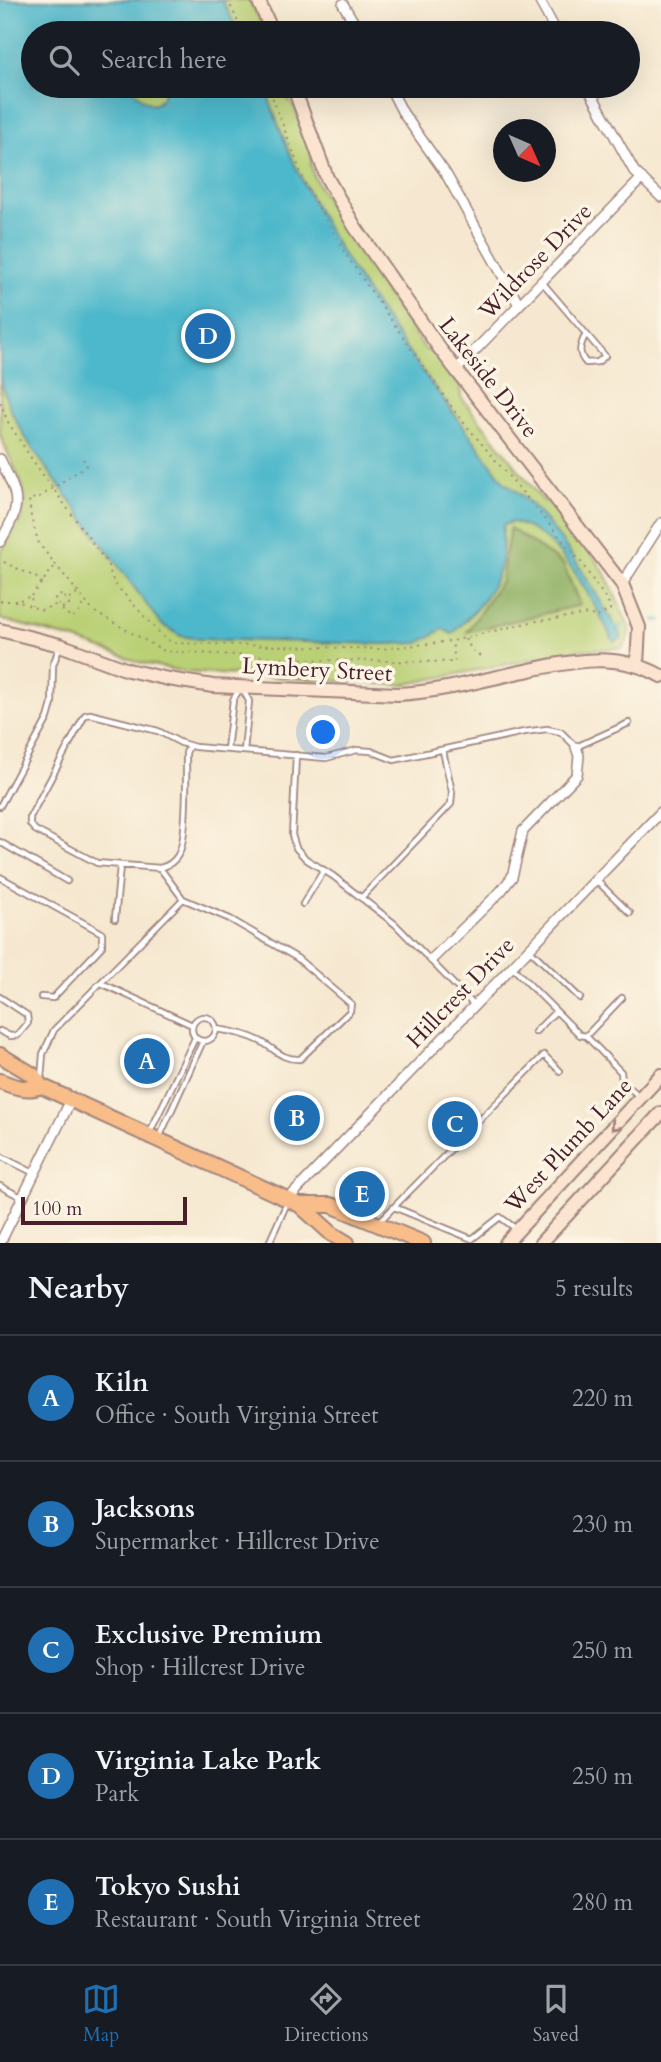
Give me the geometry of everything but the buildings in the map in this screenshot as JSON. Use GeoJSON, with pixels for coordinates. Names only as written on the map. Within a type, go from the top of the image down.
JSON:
{"type":"FeatureCollection","features":[{"type":"Feature","properties":{"kind":"main road"},"geometry":{"type":"LineString","coordinates":[[0,1055],[33,1075],[41,1086],[294,1202],[347,1243]]}},
{"type":"Feature","properties":{"kind":"main road"},"geometry":{"type":"LineString","coordinates":[[0,1081],[35,1089],[41,1086]]}},
{"type":"Feature","properties":{"kind":"main road"},"geometry":{"type":"LineString","coordinates":[[294,1202],[331,1205],[423,1243]]}},
{"type":"Feature","properties":{"kind":"street"},"geometry":{"type":"LineString","coordinates":[[258,0],[268,21]]}},
{"type":"Feature","properties":{"kind":"street"},"geometry":{"type":"LineString","coordinates":[[539,0],[550,21]]}},
{"type":"Feature","properties":{"kind":"street"},"geometry":{"type":"LineString","coordinates":[[343,4],[353,21]]}},
{"type":"Feature","properties":{"kind":"street","name":"Lakeside Drive"},"geometry":{"type":"LineString","coordinates":[[297,98],[327,178],[344,210],[420,322],[622,584],[639,627],[637,665]]}},
{"type":"Feature","properties":{"kind":"street"},"geometry":{"type":"LineString","coordinates":[[395,98],[446,174],[519,305]]}},
{"type":"Feature","properties":{"kind":"street"},"geometry":{"type":"LineString","coordinates":[[594,98],[634,171],[661,197]]}},
{"type":"Feature","properties":{"kind":"street","name":"Wildrose Drive"},"geometry":{"type":"LineString","coordinates":[[456,370],[642,178]]}},
{"type":"Feature","properties":{"kind":"street"},"geometry":{"type":"LineString","coordinates":[[0,459],[17,503],[13,520],[0,542]]}},
{"type":"Feature","properties":{"kind":"street"},"geometry":{"type":"LineString","coordinates":[[622,584],[661,523]]}},
{"type":"Feature","properties":{"kind":"street","name":"Lymbery Street"},"geometry":{"type":"LineString","coordinates":[[0,630],[60,645],[128,670],[168,680],[213,685],[398,694],[426,692],[584,660],[620,661],[637,665]]}},
{"type":"Feature","properties":{"kind":"street"},"geometry":{"type":"LineString","coordinates":[[637,665],[661,676]]}},
{"type":"Feature","properties":{"kind":"street"},"geometry":{"type":"LineString","coordinates":[[432,959],[512,877],[523,831],[577,775],[579,765],[576,747]]}},
{"type":"Feature","properties":{"kind":"street","name":"Hillcrest Drive"},"geometry":{"type":"LineString","coordinates":[[294,1202],[474,1005],[661,811]]}},
{"type":"Feature","properties":{"kind":"street","name":"West Plumb Lane"},"geometry":{"type":"LineString","coordinates":[[506,1243],[661,1075]]}},
{"type":"Feature","properties":{"kind":"street"},"geometry":{"type":"LineString","coordinates":[[0,1243],[71,1100]]}},
{"type":"Feature","properties":{"kind":"street","name":"West Plumb Lane"},"geometry":{"type":"LineString","coordinates":[[541,1243],[661,1113]]}},
{"type":"Feature","properties":{"kind":"lane"},"geometry":{"type":"LineString","coordinates":[[542,281],[605,356],[598,362],[586,363],[580,356],[586,334]]}},
{"type":"Feature","properties":{"kind":"lane"},"geometry":{"type":"LineString","coordinates":[[0,806],[48,718],[52,704],[52,665],[60,645]]}},
{"type":"Feature","properties":{"kind":"lane"},"geometry":{"type":"LineString","coordinates":[[227,750],[233,700],[241,686]]}},
{"type":"Feature","properties":{"kind":"lane"},"geometry":{"type":"LineString","coordinates":[[241,686],[249,701],[244,751]]}},
{"type":"Feature","properties":{"kind":"lane"},"geometry":{"type":"LineString","coordinates":[[189,746],[186,753],[183,838],[180,853],[167,866],[160,868],[97,863],[35,830],[30,824],[30,817],[85,715],[90,714],[158,732],[189,746],[326,758],[357,750],[371,751],[394,760],[547,729],[561,732],[576,747],[629,723]]}},
{"type":"Feature","properties":{"kind":"lane"},"geometry":{"type":"LineString","coordinates":[[361,898],[451,804],[453,792],[443,751]]}},
{"type":"Feature","properties":{"kind":"lane"},"geometry":{"type":"LineString","coordinates":[[296,755],[292,835],[296,848],[306,859],[396,924],[432,959],[445,978],[474,1005]]}},
{"type":"Feature","properties":{"kind":"lane"},"geometry":{"type":"LineString","coordinates":[[0,842],[67,881]]}},
{"type":"Feature","properties":{"kind":"lane"},"geometry":{"type":"LineString","coordinates":[[115,919],[120,866]]}},
{"type":"Feature","properties":{"kind":"lane"},"geometry":{"type":"LineString","coordinates":[[160,868],[183,900],[230,919],[297,958],[351,1004],[350,1011],[300,1059],[289,1060],[260,1042],[233,1031],[216,1029]]}},
{"type":"Feature","properties":{"kind":"lane"},"geometry":{"type":"LineString","coordinates":[[303,904],[324,870]]}},
{"type":"Feature","properties":{"kind":"lane"},"geometry":{"type":"LineString","coordinates":[[0,877],[102,933],[103,946],[53,998],[41,997]]}},
{"type":"Feature","properties":{"kind":"lane"},"geometry":{"type":"LineString","coordinates":[[596,879],[630,913]]}},
{"type":"Feature","properties":{"kind":"lane"},"geometry":{"type":"LineString","coordinates":[[41,1086],[43,1054],[54,1030],[183,900]]}},
{"type":"Feature","properties":{"kind":"lane"},"geometry":{"type":"LineString","coordinates":[[529,948],[580,998]]}},
{"type":"Feature","properties":{"kind":"lane"},"geometry":{"type":"LineString","coordinates":[[511,967],[580,1035],[586,1036],[621,1072],[622,1081],[640,1098]]}},
{"type":"Feature","properties":{"kind":"lane"},"geometry":{"type":"LineString","coordinates":[[101,983],[192,1025]]}},
{"type":"Feature","properties":{"kind":"lane"},"geometry":{"type":"LineString","coordinates":[[0,997],[27,1014],[28,1023],[18,1035],[10,1036],[0,1031]]}},
{"type":"Feature","properties":{"kind":"lane"},"geometry":{"type":"LineString","coordinates":[[586,1036],[622,998]]}},
{"type":"Feature","properties":{"kind":"lane"},"geometry":{"type":"LineString","coordinates":[[535,1032],[556,1011]]}},
{"type":"Feature","properties":{"kind":"lane"},"geometry":{"type":"LineString","coordinates":[[206,1017],[213,1021],[216,1029],[211,1039],[203,1041],[195,1038],[192,1025],[198,1019],[206,1017]]}},
{"type":"Feature","properties":{"kind":"lane"},"geometry":{"type":"LineString","coordinates":[[154,1137],[195,1038]]}},
{"type":"Feature","properties":{"kind":"lane"},"geometry":{"type":"LineString","coordinates":[[154,1137],[203,1041]]}},
{"type":"Feature","properties":{"kind":"lane"},"geometry":{"type":"LineString","coordinates":[[377,1224],[544,1055],[560,1070]]}},
{"type":"Feature","properties":{"kind":"lane"},"geometry":{"type":"LineString","coordinates":[[0,1158],[35,1173]]}},
{"type":"Feature","properties":{"kind":"lane"},"geometry":{"type":"LineString","coordinates":[[0,1186],[22,1198]]}},
{"type":"Feature","properties":{"kind":"lane"},"geometry":{"type":"LineString","coordinates":[[269,1243],[294,1202]]}},
{"type":"Feature","properties":{"kind":"lane"},"geometry":{"type":"LineString","coordinates":[[394,1207],[472,1239],[500,1217],[518,1230]]}},
{"type":"Feature","properties":{"kind":"path"},"geometry":{"type":"LineString","coordinates":[[228,0],[238,21]]}},
{"type":"Feature","properties":{"kind":"path"},"geometry":{"type":"LineString","coordinates":[[273,98],[306,186],[346,256],[455,412],[580,561],[610,605],[610,610]]}},
{"type":"Feature","properties":{"kind":"path"},"geometry":{"type":"LineString","coordinates":[[0,402],[8,422],[107,563],[114,583],[170,642],[274,648],[381,649],[452,641],[531,622],[588,614],[599,616],[615,610]]}},
{"type":"Feature","properties":{"kind":"path"},"geometry":{"type":"LineString","coordinates":[[83,459],[87,465],[82,469],[38,498],[29,499],[39,544],[93,611],[142,641],[164,651],[322,660],[455,662],[452,641]]}},
{"type":"Feature","properties":{"kind":"path"},"geometry":{"type":"LineString","coordinates":[[82,469],[86,474]]}},
{"type":"Feature","properties":{"kind":"path"},"geometry":{"type":"LineString","coordinates":[[4,562],[42,583]]}},
{"type":"Feature","properties":{"kind":"path"},"geometry":{"type":"LineString","coordinates":[[17,601],[31,596],[55,566]]}},
{"type":"Feature","properties":{"kind":"path"},"geometry":{"type":"LineString","coordinates":[[66,600],[78,593]]}},
{"type":"Feature","properties":{"kind":"path"},"geometry":{"type":"LineString","coordinates":[[61,609],[69,605],[63,594],[55,598],[61,609],[73,617],[81,610],[85,601]]}},
{"type":"Feature","properties":{"kind":"path"},"geometry":{"type":"LineString","coordinates":[[31,596],[32,607]]}},
{"type":"Feature","properties":{"kind":"path"},"geometry":{"type":"LineString","coordinates":[[0,600],[17,601],[43,610],[59,603]]}},
{"type":"Feature","properties":{"kind":"path"},"geometry":{"type":"LineString","coordinates":[[465,638],[472,650],[480,656]]}},
{"type":"Feature","properties":{"kind":"green space"},"geometry":{"type":"Polygon","coordinates":[[[0,0],[249,0],[260,21],[21,21],[21,98],[287,98],[295,108],[312,153],[314,176],[340,224],[357,239],[381,276],[380,285],[426,350],[435,353],[460,384],[461,397],[541,498],[552,502],[603,570],[630,629],[627,642],[622,648],[578,650],[402,685],[186,672],[142,663],[76,640],[0,619],[0,554],[20,520],[25,502],[23,487],[0,435],[0,0]]]}},
{"type":"Feature","properties":{"kind":"green space"},"geometry":{"type":"Polygon","coordinates":[[[510,528],[563,564],[580,605],[467,632],[501,581],[510,528]]]}},
{"type":"Feature","properties":{"kind":"water"},"geometry":{"type":"Polygon","coordinates":[[[0,0],[222,0],[233,21],[21,21],[21,98],[142,98],[153,105],[161,98],[269,98],[285,142],[310,195],[337,245],[368,293],[504,482],[539,512],[555,532],[585,575],[622,638],[614,642],[585,589],[546,539],[530,528],[512,522],[503,525],[500,566],[491,588],[477,608],[452,634],[443,629],[419,643],[382,644],[200,639],[181,636],[161,624],[31,446],[5,397],[0,379],[0,0]]]}},
{"type":"Feature","properties":{"kind":"waterway"},"geometry":{"type":"LineString","coordinates":[[655,620],[661,620]]}},
{"type":"Feature","properties":{"kind":"waterway"},"geometry":{"type":"LineString","coordinates":[[615,627],[622,627]]}},
{"type":"Feature","properties":{"kind":"place","name":"Virginia Lake Park"},"geometry":{"type":"Point","coordinates":[208,336]}},
{"type":"Feature","properties":{"kind":"place","name":"Kiln"},"geometry":{"type":"Point","coordinates":[147,1061]}},
{"type":"Feature","properties":{"kind":"place","name":"Jacksons"},"geometry":{"type":"Point","coordinates":[297,1118]}},
{"type":"Feature","properties":{"kind":"place","name":"Exclusive Premium"},"geometry":{"type":"Point","coordinates":[455,1124]}},
{"type":"Feature","properties":{"kind":"place","name":"Tokyo Sushi"},"geometry":{"type":"Point","coordinates":[362,1194]}}]}
